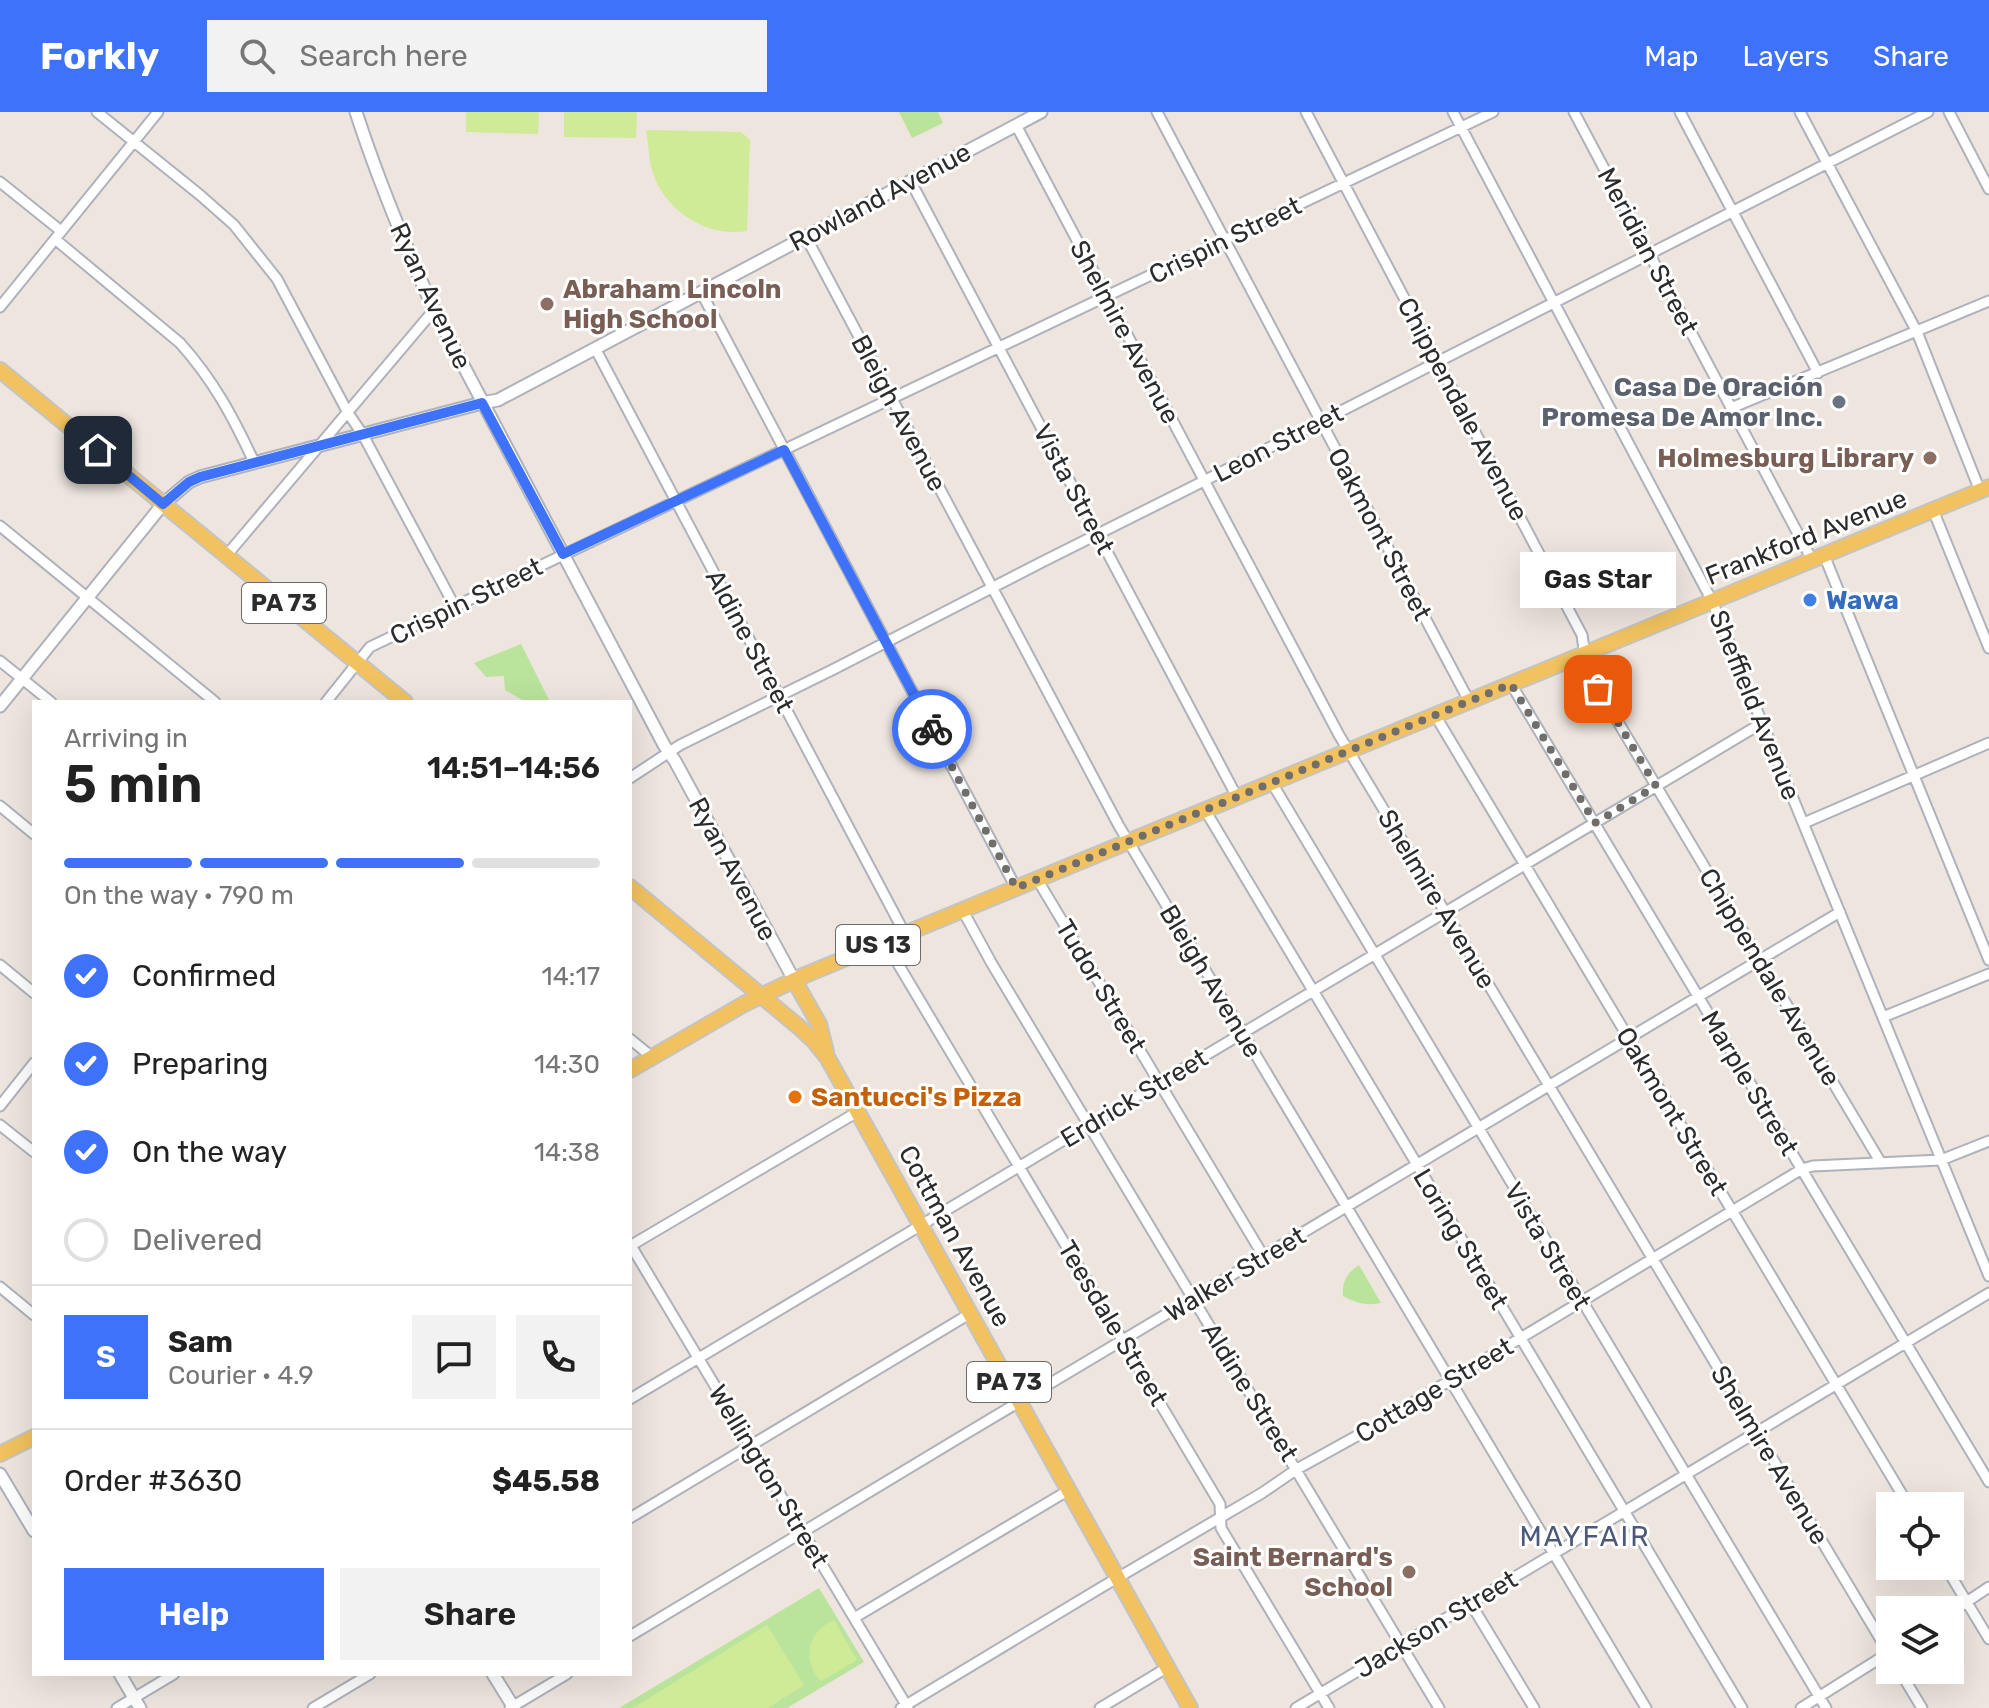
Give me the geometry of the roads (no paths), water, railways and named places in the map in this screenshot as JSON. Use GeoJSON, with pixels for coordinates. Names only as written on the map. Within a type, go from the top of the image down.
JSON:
{"type":"FeatureCollection","features":[{"type":"Feature","properties":{"kind":"main road","name":"PA 73"},"geometry":{"type":"LineString","coordinates":[[0,370],[403,700]]}},
{"type":"Feature","properties":{"kind":"main road","name":"Frankford Avenue"},"geometry":{"type":"LineString","coordinates":[[632,1069],[761,995],[794,980],[1985,489]]}},
{"type":"Feature","properties":{"kind":"main road","name":"Cottman Avenue"},"geometry":{"type":"LineString","coordinates":[[632,889],[807,1034],[827,1057],[1190,1708]]}},
{"type":"Feature","properties":{"kind":"main road"},"geometry":{"type":"LineString","coordinates":[[794,980],[819,1024],[827,1057]]}},
{"type":"Feature","properties":{"kind":"main road"},"geometry":{"type":"LineString","coordinates":[[0,1454],[32,1438]]}},
{"type":"Feature","properties":{"kind":"street"},"geometry":{"type":"LineString","coordinates":[[97,112],[234,225],[277,279],[455,607]]}},
{"type":"Feature","properties":{"kind":"street"},"geometry":{"type":"LineString","coordinates":[[0,307],[158,112]]}},
{"type":"Feature","properties":{"kind":"street","name":"Ryan Avenue"},"geometry":{"type":"LineString","coordinates":[[356,112],[376,172],[434,310],[664,745],[794,980]]}},
{"type":"Feature","properties":{"kind":"street","name":"Rowland Avenue"},"geometry":{"type":"LineString","coordinates":[[0,706],[163,504],[189,482],[254,462],[498,400],[1041,112]]}},
{"type":"Feature","properties":{"kind":"street","name":"Oakmont Street"},"geometry":{"type":"LineString","coordinates":[[1157,112],[1469,701]]}},
{"type":"Feature","properties":{"kind":"street","name":"Chippendale Avenue"},"geometry":{"type":"LineString","coordinates":[[1306,112],[1582,635],[1587,670],[1881,1163]]}},
{"type":"Feature","properties":{"kind":"street","name":"Sheffield Avenue"},"geometry":{"type":"LineString","coordinates":[[1453,112],[1712,601],[1989,1276]]}},
{"type":"Feature","properties":{"kind":"street","name":"Crispin Street"},"geometry":{"type":"LineString","coordinates":[[328,700],[370,647],[1493,112]]}},
{"type":"Feature","properties":{"kind":"street","name":"Meridian Street"},"geometry":{"type":"LineString","coordinates":[[1574,112],[1731,408],[1818,558],[1914,775],[1989,960]]}},
{"type":"Feature","properties":{"kind":"street"},"geometry":{"type":"LineString","coordinates":[[1680,112],[1818,373]]}},
{"type":"Feature","properties":{"kind":"street"},"geometry":{"type":"LineString","coordinates":[[1800,112],[1917,332],[1985,489]]}},
{"type":"Feature","properties":{"kind":"street","name":"Leon Street"},"geometry":{"type":"LineString","coordinates":[[632,777],[680,745],[1928,112]]}},
{"type":"Feature","properties":{"kind":"street"},"geometry":{"type":"LineString","coordinates":[[1949,112],[1989,189]]}},
{"type":"Feature","properties":{"kind":"street","name":"Shelmire Avenue"},"geometry":{"type":"LineString","coordinates":[[1016,125],[1348,751],[1876,1631]]}},
{"type":"Feature","properties":{"kind":"street"},"geometry":{"type":"LineString","coordinates":[[0,182],[180,343],[220,395],[254,462]]}},
{"type":"Feature","properties":{"kind":"street","name":"Vista Street"},"geometry":{"type":"LineString","coordinates":[[911,182],[1237,797]]}},
{"type":"Feature","properties":{"kind":"street","name":"Bleigh Avenue"},"geometry":{"type":"LineString","coordinates":[[806,237],[1128,842],[1646,1708]]}},
{"type":"Feature","properties":{"kind":"street"},"geometry":{"type":"LineString","coordinates":[[701,292],[1016,888]]}},
{"type":"Feature","properties":{"kind":"street"},"geometry":{"type":"LineString","coordinates":[[1731,408],[1989,301]]}},
{"type":"Feature","properties":{"kind":"street"},"geometry":{"type":"LineString","coordinates":[[226,556],[434,310]]}},
{"type":"Feature","properties":{"kind":"street","name":"Aldine Street"},"geometry":{"type":"LineString","coordinates":[[595,348],[905,934]]}},
{"type":"Feature","properties":{"kind":"street"},"geometry":{"type":"LineString","coordinates":[[1933,510],[1989,648]]}},
{"type":"Feature","properties":{"kind":"street"},"geometry":{"type":"LineString","coordinates":[[0,526],[213,700]]}},
{"type":"Feature","properties":{"kind":"street"},"geometry":{"type":"LineString","coordinates":[[0,661],[48,700]]}},
{"type":"Feature","properties":{"kind":"street","name":"Marple Street"},"geometry":{"type":"LineString","coordinates":[[1511,684],[1989,1482]]}},
{"type":"Feature","properties":{"kind":"street","name":"Oakmont Street"},"geometry":{"type":"LineString","coordinates":[[1435,715],[1901,1492]]}},
{"type":"Feature","properties":{"kind":"street","name":"Erdrick Street"},"geometry":{"type":"LineString","coordinates":[[632,1398],[1762,723]]}},
{"type":"Feature","properties":{"kind":"street"},"geometry":{"type":"LineString","coordinates":[[1804,823],[1989,743]]}},
{"type":"Feature","properties":{"kind":"street","name":"Vista Street"},"geometry":{"type":"LineString","coordinates":[[1272,783],[1826,1708]]}},
{"type":"Feature","properties":{"kind":"street"},"geometry":{"type":"LineString","coordinates":[[0,806],[32,832]]}},
{"type":"Feature","properties":{"kind":"street","name":"Loring Street"},"geometry":{"type":"LineString","coordinates":[[1205,810],[1742,1708]]}},
{"type":"Feature","properties":{"kind":"street","name":"Tudor Street"},"geometry":{"type":"LineString","coordinates":[[1037,879],[1264,1257]]}},
{"type":"Feature","properties":{"kind":"street","name":"Aldine Street"},"geometry":{"type":"LineString","coordinates":[[963,911],[1439,1708]]}},
{"type":"Feature","properties":{"kind":"street","name":"Walker Street"},"geometry":{"type":"LineString","coordinates":[[632,1635],[1840,912]]}},
{"type":"Feature","properties":{"kind":"street","name":"Teesdale Street"},"geometry":{"type":"LineString","coordinates":[[885,942],[1220,1504],[1221,1528],[1329,1708]]}},
{"type":"Feature","properties":{"kind":"street"},"geometry":{"type":"LineString","coordinates":[[0,965],[32,991]]}},
{"type":"Feature","properties":{"kind":"street"},"geometry":{"type":"LineString","coordinates":[[1883,1017],[1989,974]]}},
{"type":"Feature","properties":{"kind":"street"},"geometry":{"type":"LineString","coordinates":[[632,1041],[652,1057]]}},
{"type":"Feature","properties":{"kind":"street"},"geometry":{"type":"LineString","coordinates":[[0,1106],[32,1066]]}},
{"type":"Feature","properties":{"kind":"street"},"geometry":{"type":"LineString","coordinates":[[632,1244],[859,1111]]}},
{"type":"Feature","properties":{"kind":"street"},"geometry":{"type":"LineString","coordinates":[[0,1125],[32,1150]]}},
{"type":"Feature","properties":{"kind":"street","name":"Cottage Street"},"geometry":{"type":"LineString","coordinates":[[905,1707],[1221,1518],[1297,1469],[1802,1169],[1941,1160],[1989,1141]]}},
{"type":"Feature","properties":{"kind":"street","name":"Wellington Street"},"geometry":{"type":"LineString","coordinates":[[632,1248],[905,1707]]}},
{"type":"Feature","properties":{"kind":"street"},"geometry":{"type":"LineString","coordinates":[[0,1287],[32,1313]]}},
{"type":"Feature","properties":{"kind":"street","name":"Jackson Street"},"geometry":{"type":"LineString","coordinates":[[1296,1708],[1989,1293]]}},
{"type":"Feature","properties":{"kind":"street"},"geometry":{"type":"LineString","coordinates":[[632,1517],[971,1313]]}},
{"type":"Feature","properties":{"kind":"street"},"geometry":{"type":"LineString","coordinates":[[0,1474],[32,1528]]}},
{"type":"Feature","properties":{"kind":"street"},"geometry":{"type":"LineString","coordinates":[[854,1618],[1069,1490]]}},
{"type":"Feature","properties":{"kind":"street"},"geometry":{"type":"LineString","coordinates":[[1954,1580],[1989,1639]]}},
{"type":"Feature","properties":{"kind":"street"},"geometry":{"type":"LineString","coordinates":[[1964,1603],[1989,1587]]}},
{"type":"Feature","properties":{"kind":"street"},"geometry":{"type":"LineString","coordinates":[[1471,1604],[1534,1708]]}},
{"type":"Feature","properties":{"kind":"street"},"geometry":{"type":"LineString","coordinates":[[1801,1708],[1876,1662]]}},
{"type":"Feature","properties":{"kind":"street"},"geometry":{"type":"LineString","coordinates":[[1100,1708],[1168,1667]]}},
{"type":"Feature","properties":{"kind":"street"},"geometry":{"type":"LineString","coordinates":[[121,1676],[137,1703]]}},
{"type":"Feature","properties":{"kind":"street"},"geometry":{"type":"LineString","coordinates":[[117,1708],[137,1703],[171,1676]]}},
{"type":"Feature","properties":{"kind":"street"},"geometry":{"type":"LineString","coordinates":[[313,1708],[367,1676]]}},
{"type":"Feature","properties":{"kind":"street"},"geometry":{"type":"LineString","coordinates":[[494,1676],[512,1708],[564,1676]]}},
{"type":"Feature","properties":{"kind":"street"},"geometry":{"type":"LineString","coordinates":[[1907,1684],[1922,1708]]}},
{"type":"Feature","properties":{"kind":"place","name":"Abraham Lincoln High School"},"geometry":{"type":"Point","coordinates":[547,304]}},
{"type":"Feature","properties":{"kind":"place","name":"Casa De Oración Promesa De Amor Inc."},"geometry":{"type":"Point","coordinates":[1839,402]}},
{"type":"Feature","properties":{"kind":"place","name":"Holmesburg Library"},"geometry":{"type":"Point","coordinates":[1930,458]}},
{"type":"Feature","properties":{"kind":"place","name":"Wawa"},"geometry":{"type":"Point","coordinates":[1810,600]}},
{"type":"Feature","properties":{"kind":"place","name":"Gas Star"},"geometry":{"type":"Point","coordinates":[1598,689]}},
{"type":"Feature","properties":{"kind":"place","name":"Santucci's Pizza"},"geometry":{"type":"Point","coordinates":[795,1097]}},
{"type":"Feature","properties":{"kind":"place","name":"Saint Bernard's School"},"geometry":{"type":"Point","coordinates":[1409,1572]}},
{"type":"Feature","properties":{"kind":"district","name":"MAYFAIR"},"geometry":{"type":"Point","coordinates":[1585,1536]}}]}
